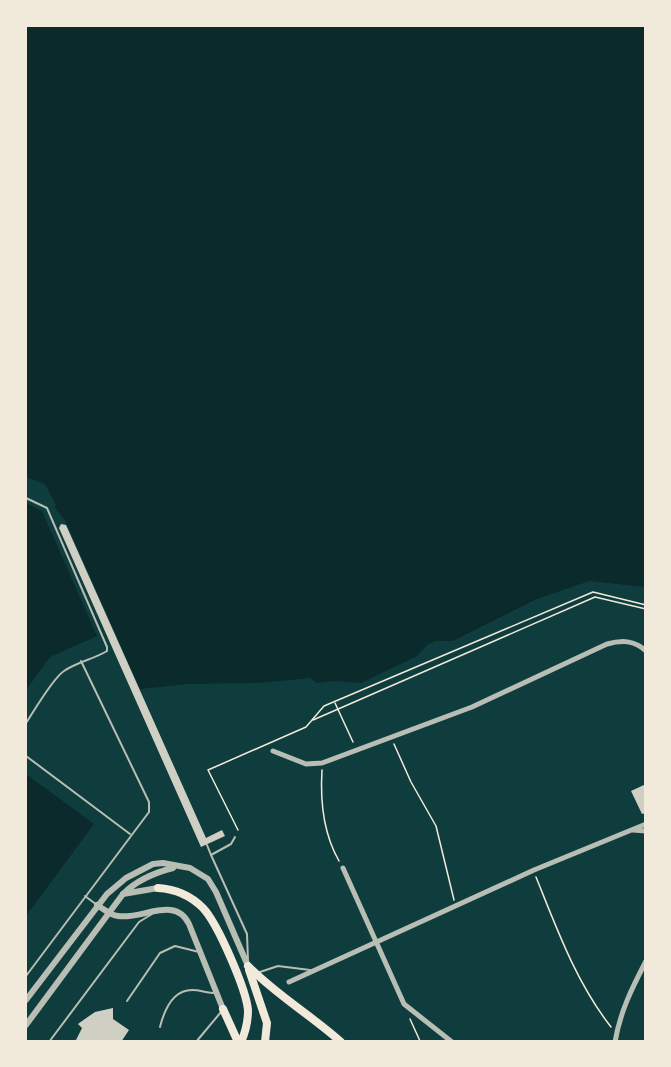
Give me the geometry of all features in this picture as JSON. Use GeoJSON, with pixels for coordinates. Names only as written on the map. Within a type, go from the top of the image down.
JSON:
{"type":"FeatureCollection","features":[{"type":"Feature","properties":{"kind":"main road"},"geometry":{"type":"LineString","coordinates":[[158,888],[184,894],[204,909],[214,922],[245,995],[248,1022],[240,1041]]}},
{"type":"Feature","properties":{"kind":"main road"},"geometry":{"type":"LineString","coordinates":[[248,966],[281,997],[341,1041]]}},
{"type":"Feature","properties":{"kind":"main road"},"geometry":{"type":"LineString","coordinates":[[248,966],[267,1023],[266,1041]]}},
{"type":"Feature","properties":{"kind":"main road"},"geometry":{"type":"LineString","coordinates":[[223,1010],[240,1041]]}},
{"type":"Feature","properties":{"kind":"main road"},"geometry":{"type":"LineString","coordinates":[[327,1029],[335,1041]]}},
{"type":"Feature","properties":{"kind":"street"},"geometry":{"type":"LineString","coordinates":[[273,751],[306,764],[322,763],[516,688],[607,644],[629,642],[637,644],[645,651]]}},
{"type":"Feature","properties":{"kind":"street"},"geometry":{"type":"LineString","coordinates":[[289,982],[534,870],[645,824]]}},
{"type":"Feature","properties":{"kind":"street"},"geometry":{"type":"LineString","coordinates":[[632,829],[645,831]]}},
{"type":"Feature","properties":{"kind":"street"},"geometry":{"type":"LineString","coordinates":[[26,1000],[97,905],[114,886],[141,868],[158,863],[194,870],[204,875],[211,883],[248,966]]}},
{"type":"Feature","properties":{"kind":"street"},"geometry":{"type":"LineString","coordinates":[[26,1025],[123,894],[144,878],[177,867]]}},
{"type":"Feature","properties":{"kind":"street"},"geometry":{"type":"LineString","coordinates":[[343,868],[404,1004],[452,1041]]}},
{"type":"Feature","properties":{"kind":"street"},"geometry":{"type":"LineString","coordinates":[[123,894],[158,888]]}},
{"type":"Feature","properties":{"kind":"street"},"geometry":{"type":"LineString","coordinates":[[97,905],[109,913],[126,917],[156,912],[161,909],[172,909],[185,916],[223,1010]]}},
{"type":"Feature","properties":{"kind":"street"},"geometry":{"type":"LineString","coordinates":[[615,1041],[626,1001],[645,961]]}},
{"type":"Feature","properties":{"kind":"lane"},"geometry":{"type":"LineString","coordinates":[[26,498],[47,508],[107,647],[104,653],[81,661],[62,672],[26,723]]}},
{"type":"Feature","properties":{"kind":"lane"},"geometry":{"type":"LineString","coordinates":[[26,976],[148,812],[149,802],[81,661]]}},
{"type":"Feature","properties":{"kind":"lane"},"geometry":{"type":"LineString","coordinates":[[26,756],[130,834]]}},
{"type":"Feature","properties":{"kind":"lane"},"geometry":{"type":"LineString","coordinates":[[211,855],[231,844],[235,837]]}},
{"type":"Feature","properties":{"kind":"lane"},"geometry":{"type":"LineString","coordinates":[[207,845],[247,934],[248,966]]}},
{"type":"Feature","properties":{"kind":"lane"},"geometry":{"type":"LineString","coordinates":[[84,896],[97,905]]}},
{"type":"Feature","properties":{"kind":"lane"},"geometry":{"type":"LineString","coordinates":[[49,1041],[139,922],[156,912]]}},
{"type":"Feature","properties":{"kind":"lane"},"geometry":{"type":"LineString","coordinates":[[127,1001],[160,953],[175,946],[199,952]]}},
{"type":"Feature","properties":{"kind":"lane"},"geometry":{"type":"LineString","coordinates":[[255,974],[278,966],[313,971]]}},
{"type":"Feature","properties":{"kind":"lane"},"geometry":{"type":"LineString","coordinates":[[160,1027],[164,1010],[179,994],[191,990],[216,993]]}},
{"type":"Feature","properties":{"kind":"lane"},"geometry":{"type":"LineString","coordinates":[[196,1041],[223,1010]]}},
{"type":"Feature","properties":{"kind":"path"},"geometry":{"type":"LineString","coordinates":[[238,830],[208,770],[306,727],[324,706],[593,592],[645,605]]}},
{"type":"Feature","properties":{"kind":"path"},"geometry":{"type":"LineString","coordinates":[[313,720],[595,597],[645,609]]}},
{"type":"Feature","properties":{"kind":"path"},"geometry":{"type":"LineString","coordinates":[[335,702],[357,750]]}},
{"type":"Feature","properties":{"kind":"path"},"geometry":{"type":"LineString","coordinates":[[391,737],[411,782],[436,826],[456,905]]}},
{"type":"Feature","properties":{"kind":"path"},"geometry":{"type":"LineString","coordinates":[[322,763],[321,789],[327,836],[343,868]]}},
{"type":"Feature","properties":{"kind":"path"},"geometry":{"type":"LineString","coordinates":[[534,870],[568,956],[585,991],[616,1034]]}},
{"type":"Feature","properties":{"kind":"path"},"geometry":{"type":"LineString","coordinates":[[404,1004],[420,1041]]}},
{"type":"Feature","properties":{"kind":"water"},"geometry":{"type":"Polygon","coordinates":[[[26,26],[645,26],[645,587],[589,581],[537,599],[453,641],[435,641],[427,645],[417,656],[361,683],[334,681],[317,683],[310,678],[259,683],[189,684],[140,689],[65,520],[55,508],[56,505],[45,484],[26,477],[26,26]]]}},
{"type":"Feature","properties":{"kind":"water"},"geometry":{"type":"Polygon","coordinates":[[[26,503],[42,511],[97,636],[50,657],[26,690],[26,503]]]}},
{"type":"Feature","properties":{"kind":"water"},"geometry":{"type":"Polygon","coordinates":[[[26,774],[94,824],[26,916],[26,774]]]}},
{"type":"Feature","properties":{"kind":"building"},"geometry":{"type":"Polygon","coordinates":[[[61,524],[66,525],[206,838],[222,830],[225,836],[201,847],[59,528],[61,524]]]}},
{"type":"Feature","properties":{"kind":"building"},"geometry":{"type":"Polygon","coordinates":[[[646,784],[646,813],[642,814],[631,791],[646,784]]]}},
{"type":"Feature","properties":{"kind":"building"},"geometry":{"type":"Polygon","coordinates":[[[113,1008],[113,1019],[129,1030],[121,1042],[75,1042],[82,1028],[78,1024],[95,1012],[113,1008]]]}}]}
